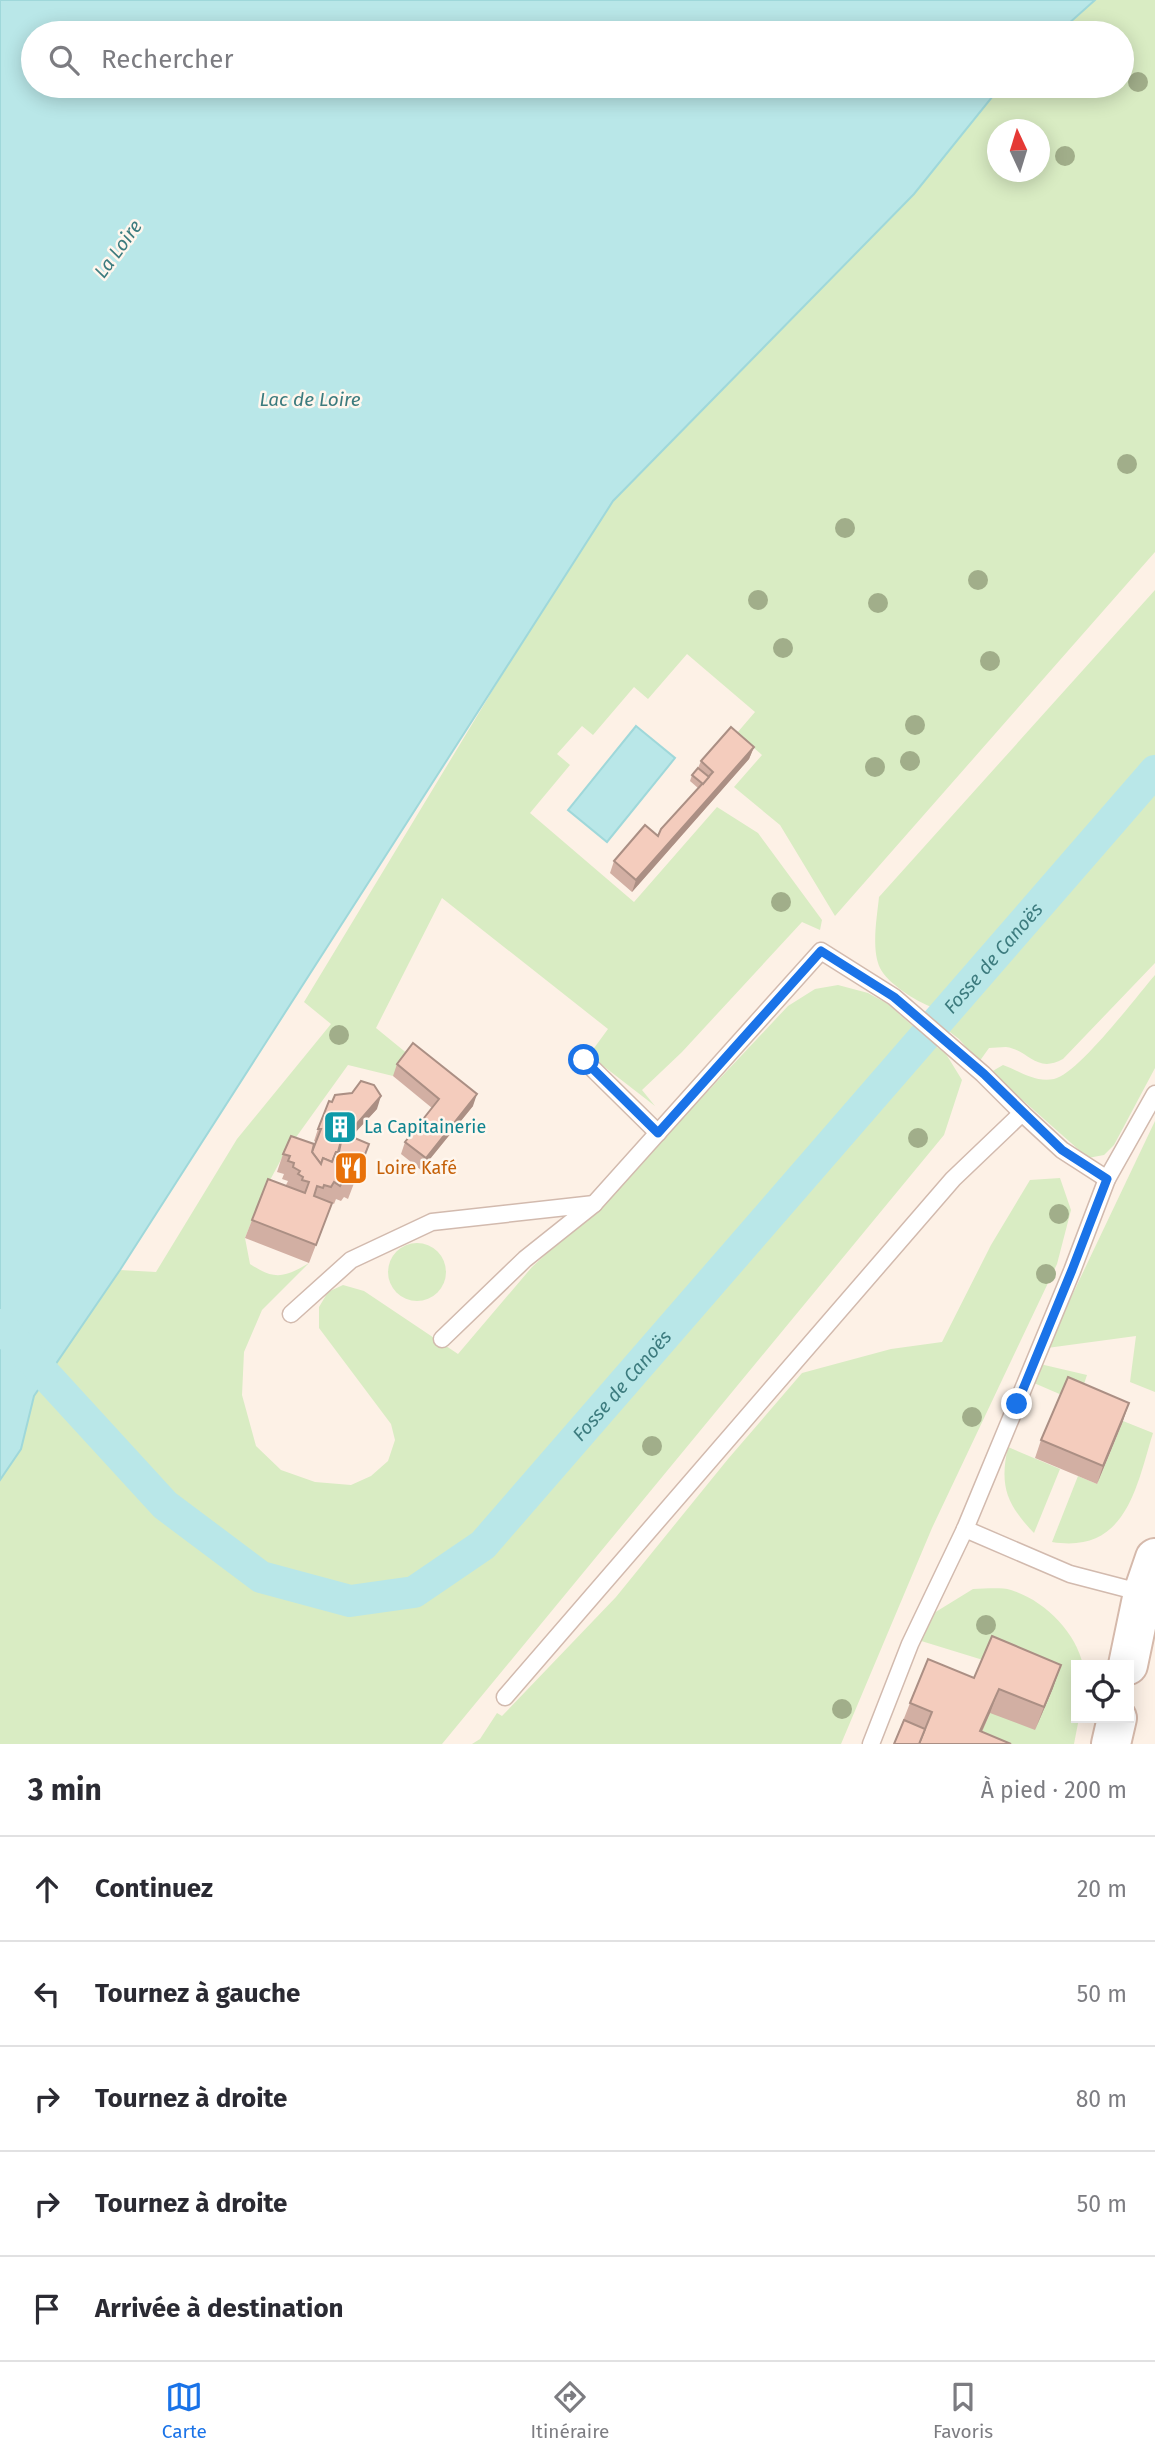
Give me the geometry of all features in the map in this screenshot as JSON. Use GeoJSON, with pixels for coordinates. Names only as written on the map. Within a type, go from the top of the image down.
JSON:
{"type":"FeatureCollection","features":[{"type":"Feature","properties":{"kind":"main road"},"geometry":{"type":"LineString","coordinates":[[1129,1660],[1149,1575]]}},
{"type":"Feature","properties":{"kind":"main road"},"geometry":{"type":"LineString","coordinates":[[1111,1744],[1116,1723]]}},
{"type":"Feature","properties":{"kind":"lane"},"geometry":{"type":"LineString","coordinates":[[442,1339],[525,1259],[594,1204],[821,951],[894,997],[984,1074],[1062,1150],[1107,1179]]}},
{"type":"Feature","properties":{"kind":"lane"},"geometry":{"type":"LineString","coordinates":[[584,1060],[658,1133]]}},
{"type":"Feature","properties":{"kind":"lane"},"geometry":{"type":"LineString","coordinates":[[871,1744],[910,1644],[965,1529],[1107,1179],[1155,1094]]}},
{"type":"Feature","properties":{"kind":"lane"},"geometry":{"type":"LineString","coordinates":[[505,1697],[953,1179],[1022,1113]]}},
{"type":"Feature","properties":{"kind":"lane"},"geometry":{"type":"LineString","coordinates":[[290,1314],[351,1260],[432,1222],[594,1204]]}},
{"type":"Feature","properties":{"kind":"lane"},"geometry":{"type":"LineString","coordinates":[[965,1529],[1070,1574],[1149,1575]]}},
{"type":"Feature","properties":{"kind":"green space"},"geometry":{"type":"Polygon","coordinates":[[[1095,0],[1155,0],[1155,552],[835,916],[780,825],[734,787],[762,755],[737,733],[755,712],[687,654],[648,699],[634,687],[593,735],[582,726],[557,754],[570,765],[530,813],[634,902],[717,807],[758,833],[822,920],[820,930],[802,922],[682,1052],[642,1090],[655,1106],[589,1055],[608,1029],[442,898],[376,1028],[409,1055],[393,1076],[348,1065],[284,1154],[261,1197],[245,1238],[250,1264],[266,1273],[286,1274],[309,1263],[262,1310],[244,1352],[242,1395],[256,1446],[281,1470],[315,1482],[351,1485],[371,1476],[388,1461],[395,1440],[391,1424],[319,1328],[319,1307],[328,1292],[343,1285],[364,1291],[458,1354],[532,1267],[615,1190],[788,1006],[815,989],[838,985],[868,993],[888,1004],[914,1027],[932,1007],[903,991],[889,980],[880,968],[875,942],[879,897],[1155,590],[1155,963],[1063,1059],[1054,1063],[1039,1063],[1006,1047],[989,1048],[979,1062],[959,1039],[946,1029],[933,1044],[946,1054],[962,1080],[944,1135],[442,1744],[0,1744],[0,1480],[21,1449],[34,1396],[120,1270],[156,1272],[237,1139],[331,1024],[304,1002],[514,655],[613,501],[914,194],[991,98],[1134,98],[1134,21],[1071,21],[1095,0]]]}},
{"type":"Feature","properties":{"kind":"green space"},"geometry":{"type":"Polygon","coordinates":[[[1155,975],[1155,1068],[1114,1145],[1104,1155],[1088,1158],[991,1072],[1003,1065],[1040,1079],[1054,1079],[1064,1074],[1091,1050],[1155,975]]]}},
{"type":"Feature","properties":{"kind":"green space"},"geometry":{"type":"Polygon","coordinates":[[[1155,1121],[1155,1392],[1130,1382],[1136,1336],[1047,1348],[1155,1121]]]}},
{"type":"Feature","properties":{"kind":"green space"},"geometry":{"type":"Polygon","coordinates":[[[1060,1178],[1071,1210],[1057,1264],[932,1528],[841,1744],[472,1744],[480,1739],[497,1713],[502,1716],[616,1597],[802,1373],[891,1349],[942,1342],[991,1245],[1030,1180],[1060,1178]]]}},
{"type":"Feature","properties":{"kind":"green space"},"geometry":{"type":"Polygon","coordinates":[[[417,1243],[428,1245],[441,1256],[446,1272],[444,1283],[433,1296],[417,1301],[406,1299],[393,1288],[388,1272],[390,1261],[401,1248],[417,1243]]]}},
{"type":"Feature","properties":{"kind":"green space"},"geometry":{"type":"Polygon","coordinates":[[[1040,1364],[1087,1375],[1078,1402],[1034,1383],[1040,1364]]]}},
{"type":"Feature","properties":{"kind":"green space"},"geometry":{"type":"Polygon","coordinates":[[[1123,1421],[1153,1433],[1133,1495],[1124,1513],[1112,1527],[1097,1538],[1077,1543],[1052,1542],[1078,1476],[1097,1484],[1123,1421]]]}},
{"type":"Feature","properties":{"kind":"green space"},"geometry":{"type":"Polygon","coordinates":[[[1008,1447],[1060,1469],[1034,1533],[1017,1513],[1007,1494],[1004,1473],[1008,1447]]]}},
{"type":"Feature","properties":{"kind":"green space"},"geometry":{"type":"Polygon","coordinates":[[[997,1588],[1011,1590],[1035,1601],[1057,1619],[1066,1629],[1081,1660],[1071,1660],[1071,1723],[1078,1723],[1074,1744],[976,1744],[990,1713],[983,1660],[918,1640],[934,1613],[973,1589],[997,1588]]]}},
{"type":"Feature","properties":{"kind":"water","name":"Lac de Loire"},"geometry":{"type":"Polygon","coordinates":[[[0,0],[1095,0],[1071,21],[21,21],[21,98],[991,98],[914,194],[613,501],[120,1270],[34,1396],[21,1449],[0,1480],[0,0]]]}},
{"type":"Feature","properties":{"kind":"water"},"geometry":{"type":"Polygon","coordinates":[[[636,726],[675,758],[607,842],[568,810],[636,726]]]}},
{"type":"Feature","properties":{"kind":"building"},"geometry":{"type":"Polygon","coordinates":[[[731,727],[754,747],[636,880],[614,861],[645,825],[658,836],[661,829],[713,772],[701,761],[731,727]]]}},
{"type":"Feature","properties":{"kind":"building"},"geometry":{"type":"Polygon","coordinates":[[[698,768],[709,777],[703,784],[692,775],[698,768]]]}},
{"type":"Feature","properties":{"kind":"building"},"geometry":{"type":"Polygon","coordinates":[[[413,1043],[477,1094],[426,1158],[405,1142],[439,1099],[397,1064],[413,1043]]]}},
{"type":"Feature","properties":{"kind":"building","name":"La Capitainerie"},"geometry":{"type":"Polygon","coordinates":[[[361,1081],[374,1085],[381,1096],[347,1135],[342,1137],[332,1162],[323,1158],[321,1164],[312,1152],[329,1101],[332,1102],[335,1095],[352,1093],[361,1081]]]}},
{"type":"Feature","properties":{"kind":"building"},"geometry":{"type":"Polygon","coordinates":[[[345,1134],[369,1144],[355,1180],[350,1179],[348,1183],[343,1181],[340,1186],[334,1182],[331,1187],[317,1186],[314,1196],[332,1203],[316,1245],[252,1220],[268,1179],[305,1193],[309,1182],[302,1180],[303,1177],[298,1174],[300,1171],[293,1167],[294,1163],[288,1161],[290,1156],[283,1154],[291,1136],[314,1144],[312,1152],[321,1164],[323,1158],[332,1162],[336,1152],[339,1152],[345,1134]]]}},
{"type":"Feature","properties":{"kind":"building"},"geometry":{"type":"Polygon","coordinates":[[[1068,1377],[1129,1403],[1103,1466],[1041,1440],[1068,1377]]]}},
{"type":"Feature","properties":{"kind":"building"},"geometry":{"type":"Polygon","coordinates":[[[992,1636],[1061,1665],[1044,1707],[999,1689],[980,1731],[1011,1744],[919,1744],[932,1712],[910,1703],[928,1659],[974,1678],[992,1636]]]}},
{"type":"Feature","properties":{"kind":"building"},"geometry":{"type":"Polygon","coordinates":[[[904,1720],[925,1729],[919,1744],[894,1744],[904,1720]]]}},
{"type":"Feature","properties":{"kind":"waterway","name":"Fosse de Canoës"},"geometry":{"type":"LineString","coordinates":[[0,1325],[165,1505],[261,1577],[350,1601],[414,1592],[483,1545],[1155,771]]}},
{"type":"Feature","properties":{"kind":"place","name":"La Capitainerie"},"geometry":{"type":"Point","coordinates":[340,1127]}},
{"type":"Feature","properties":{"kind":"place","name":"Loire Kafé"},"geometry":{"type":"Point","coordinates":[351,1168]}},
{"type":"Feature","properties":{"kind":"route"},"geometry":{"type":"LineString","coordinates":[[584,1060],[658,1133],[821,951],[894,997],[984,1074],[1062,1150],[1107,1179],[1017,1404]]}},
{"type":"Feature","properties":{"kind":"water label","name":"La Loire"},"geometry":{"type":"Point","coordinates":[118,249]}}]}
